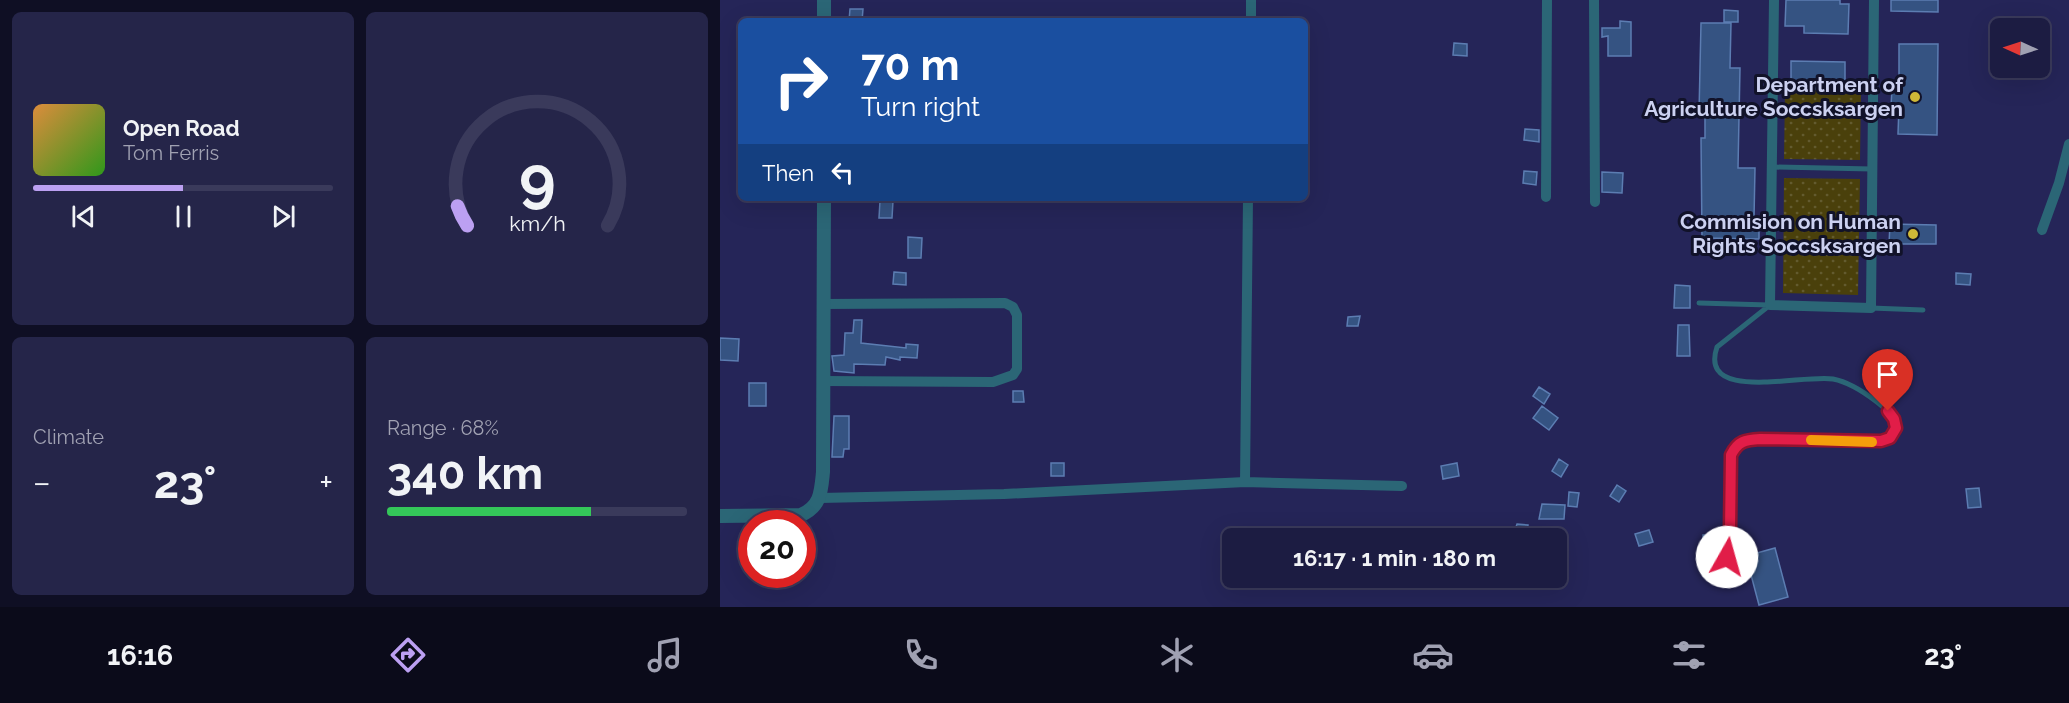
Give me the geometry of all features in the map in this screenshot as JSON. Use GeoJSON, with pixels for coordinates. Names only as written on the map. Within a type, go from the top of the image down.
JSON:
{"type":"FeatureCollection","features":[{"type":"Feature","properties":{"kind":"street"},"geometry":{"type":"LineString","coordinates":[[824,0],[824,18]]}},
{"type":"Feature","properties":{"kind":"street"},"geometry":{"type":"LineString","coordinates":[[1251,0],[1251,18]]}},
{"type":"Feature","properties":{"kind":"street"},"geometry":{"type":"LineString","coordinates":[[1546,197],[1547,0]]}},
{"type":"Feature","properties":{"kind":"street"},"geometry":{"type":"LineString","coordinates":[[1594,0],[1595,202]]}},
{"type":"Feature","properties":{"kind":"street"},"geometry":{"type":"LineString","coordinates":[[1774,0],[1770,305],[1871,308],[1874,0]]}},
{"type":"Feature","properties":{"kind":"street"},"geometry":{"type":"LineString","coordinates":[[2042,230],[2060,183],[2069,144]]}},
{"type":"Feature","properties":{"kind":"street"},"geometry":{"type":"LineString","coordinates":[[720,516],[801,515],[811,511],[820,498],[824,201]]}},
{"type":"Feature","properties":{"kind":"street"},"geometry":{"type":"LineString","coordinates":[[1245,482],[1248,201]]}},
{"type":"Feature","properties":{"kind":"street"},"geometry":{"type":"LineString","coordinates":[[823,304],[1005,303],[1013,307],[1017,315],[1017,369],[1013,375],[993,382],[823,381]]}},
{"type":"Feature","properties":{"kind":"street"},"geometry":{"type":"LineString","coordinates":[[820,498],[994,494],[1245,482],[1402,486]]}},
{"type":"Feature","properties":{"kind":"lane"},"geometry":{"type":"LineString","coordinates":[[1772,167],[1872,169]]}},
{"type":"Feature","properties":{"kind":"lane"},"geometry":{"type":"LineString","coordinates":[[1699,303],[1770,305]]}},
{"type":"Feature","properties":{"kind":"lane"},"geometry":{"type":"LineString","coordinates":[[1727,557],[1730,529],[1731,455],[1736,445],[1745,440],[1760,439],[1881,441],[1890,438],[1896,428],[1894,419],[1888,411],[1847,383],[1816,378],[1741,382],[1721,376],[1714,368],[1713,358],[1717,347],[1770,305]]}},
{"type":"Feature","properties":{"kind":"lane"},"geometry":{"type":"LineString","coordinates":[[1871,308],[1923,310]]}},
{"type":"Feature","properties":{"kind":"shaded area"},"geometry":{"type":"Polygon","coordinates":[[[1785,90],[1861,91],[1860,160],[1784,159],[1785,90]]]}},
{"type":"Feature","properties":{"kind":"shaded area"},"geometry":{"type":"Polygon","coordinates":[[[1784,178],[1860,179],[1858,295],[1783,293],[1784,178]]]}},
{"type":"Feature","properties":{"kind":"building"},"geometry":{"type":"Polygon","coordinates":[[[1786,0],[1840,0],[1840,4],[1849,4],[1848,34],[1804,33],[1804,26],[1785,26],[1786,0]]]}},
{"type":"Feature","properties":{"kind":"building"},"geometry":{"type":"Polygon","coordinates":[[[1891,0],[1938,0],[1938,12],[1891,11],[1891,0]]]}},
{"type":"Feature","properties":{"kind":"building"},"geometry":{"type":"Polygon","coordinates":[[[850,9],[863,9],[862,18],[849,18],[850,9]]]}},
{"type":"Feature","properties":{"kind":"building"},"geometry":{"type":"Polygon","coordinates":[[[1724,10],[1738,11],[1738,22],[1724,22],[1724,10]]]}},
{"type":"Feature","properties":{"kind":"building"},"geometry":{"type":"Polygon","coordinates":[[[1620,21],[1631,22],[1631,56],[1608,56],[1608,36],[1602,37],[1602,28],[1620,28],[1620,21]]]}},
{"type":"Feature","properties":{"kind":"building"},"geometry":{"type":"Polygon","coordinates":[[[1701,23],[1731,23],[1730,68],[1740,68],[1738,168],[1755,168],[1754,218],[1759,218],[1759,239],[1702,238],[1701,138],[1705,138],[1705,113],[1699,113],[1701,23]]]}},
{"type":"Feature","properties":{"kind":"building"},"geometry":{"type":"Polygon","coordinates":[[[1454,43],[1467,44],[1467,56],[1453,55],[1454,43]]]}},
{"type":"Feature","properties":{"kind":"building","name":"Department of Agriculture Soccsksargen"},"geometry":{"type":"Polygon","coordinates":[[[1899,44],[1938,44],[1937,135],[1898,134],[1899,106],[1891,106],[1892,89],[1899,89],[1899,44]]]}},
{"type":"Feature","properties":{"kind":"building"},"geometry":{"type":"Polygon","coordinates":[[[1791,61],[1845,62],[1845,89],[1791,89],[1791,61]]]}},
{"type":"Feature","properties":{"kind":"building"},"geometry":{"type":"Polygon","coordinates":[[[1525,129],[1539,130],[1539,142],[1524,140],[1525,129]]]}},
{"type":"Feature","properties":{"kind":"building"},"geometry":{"type":"Polygon","coordinates":[[[1524,171],[1537,172],[1536,185],[1523,183],[1524,171]]]}},
{"type":"Feature","properties":{"kind":"building"},"geometry":{"type":"Polygon","coordinates":[[[1602,172],[1623,173],[1622,193],[1602,192],[1602,172]]]}},
{"type":"Feature","properties":{"kind":"building"},"geometry":{"type":"Polygon","coordinates":[[[880,201],[893,201],[892,218],[879,218],[880,201]]]}},
{"type":"Feature","properties":{"kind":"building","name":"Commision on Human Rights Soccsksargen"},"geometry":{"type":"Polygon","coordinates":[[[1890,224],[1936,225],[1936,244],[1889,244],[1890,224]]]}},
{"type":"Feature","properties":{"kind":"building"},"geometry":{"type":"Polygon","coordinates":[[[908,237],[922,238],[921,258],[908,258],[908,237]]]}},
{"type":"Feature","properties":{"kind":"building"},"geometry":{"type":"Polygon","coordinates":[[[894,272],[906,273],[906,285],[893,284],[894,272]]]}},
{"type":"Feature","properties":{"kind":"building"},"geometry":{"type":"Polygon","coordinates":[[[1956,273],[1971,274],[1970,285],[1956,284],[1956,273]]]}},
{"type":"Feature","properties":{"kind":"building"},"geometry":{"type":"Polygon","coordinates":[[[1675,285],[1690,286],[1690,308],[1674,308],[1675,285]]]}},
{"type":"Feature","properties":{"kind":"building"},"geometry":{"type":"Polygon","coordinates":[[[1360,316],[1358,326],[1347,326],[1348,317],[1360,316]]]}},
{"type":"Feature","properties":{"kind":"building"},"geometry":{"type":"Polygon","coordinates":[[[854,320],[862,320],[861,343],[906,348],[906,344],[918,345],[917,358],[900,357],[900,360],[886,357],[885,365],[854,364],[854,373],[834,371],[832,356],[844,355],[845,333],[853,333],[854,320]]]}},
{"type":"Feature","properties":{"kind":"building"},"geometry":{"type":"Polygon","coordinates":[[[1678,325],[1689,325],[1690,356],[1677,356],[1678,325]]]}},
{"type":"Feature","properties":{"kind":"building"},"geometry":{"type":"Polygon","coordinates":[[[720,338],[739,339],[738,361],[720,360],[720,338]]]}},
{"type":"Feature","properties":{"kind":"building"},"geometry":{"type":"Polygon","coordinates":[[[749,383],[766,383],[766,406],[749,406],[749,383]]]}},
{"type":"Feature","properties":{"kind":"building"},"geometry":{"type":"Polygon","coordinates":[[[1539,387],[1550,394],[1544,404],[1533,396],[1539,387]]]}},
{"type":"Feature","properties":{"kind":"building"},"geometry":{"type":"Polygon","coordinates":[[[1013,391],[1023,391],[1024,402],[1013,402],[1013,391]]]}},
{"type":"Feature","properties":{"kind":"building"},"geometry":{"type":"Polygon","coordinates":[[[1542,406],[1558,418],[1549,430],[1533,418],[1542,406]]]}},
{"type":"Feature","properties":{"kind":"building"},"geometry":{"type":"Polygon","coordinates":[[[834,416],[849,416],[849,449],[844,449],[843,457],[832,457],[834,416]]]}},
{"type":"Feature","properties":{"kind":"building"},"geometry":{"type":"Polygon","coordinates":[[[1559,459],[1568,465],[1561,477],[1552,471],[1559,459]]]}},
{"type":"Feature","properties":{"kind":"building"},"geometry":{"type":"Polygon","coordinates":[[[1051,463],[1064,463],[1064,476],[1051,476],[1051,463]]]}},
{"type":"Feature","properties":{"kind":"building"},"geometry":{"type":"Polygon","coordinates":[[[1457,463],[1459,476],[1443,479],[1441,466],[1457,463]]]}},
{"type":"Feature","properties":{"kind":"building"},"geometry":{"type":"Polygon","coordinates":[[[1617,485],[1626,491],[1619,502],[1610,496],[1617,485]]]}},
{"type":"Feature","properties":{"kind":"building"},"geometry":{"type":"Polygon","coordinates":[[[1979,488],[1981,507],[1968,508],[1966,489],[1979,488]]]}},
{"type":"Feature","properties":{"kind":"building"},"geometry":{"type":"Polygon","coordinates":[[[1569,492],[1579,493],[1577,507],[1568,506],[1569,492]]]}},
{"type":"Feature","properties":{"kind":"building"},"geometry":{"type":"Polygon","coordinates":[[[1542,504],[1565,505],[1564,519],[1539,519],[1542,504]]]}},
{"type":"Feature","properties":{"kind":"building"},"geometry":{"type":"Polygon","coordinates":[[[1517,524],[1528,525],[1528,528],[1489,528],[1516,527],[1517,524]]]}},
{"type":"Feature","properties":{"kind":"building"},"geometry":{"type":"Polygon","coordinates":[[[1649,530],[1653,542],[1639,546],[1635,534],[1649,530]]]}},
{"type":"Feature","properties":{"kind":"building"},"geometry":{"type":"Polygon","coordinates":[[[1703,535],[1716,535],[1716,550],[1703,550],[1703,535]]]}},
{"type":"Feature","properties":{"kind":"building"},"geometry":{"type":"Polygon","coordinates":[[[1775,548],[1788,597],[1759,605],[1746,556],[1775,548]]]}},
{"type":"Feature","properties":{"kind":"slow traffic"},"geometry":{"type":"LineString","coordinates":[[1811,440],[1872,442]]}},
{"type":"Feature","properties":{"kind":"place","name":"Department of Agriculture Soccsksargen"},"geometry":{"type":"Point","coordinates":[1915,97]}},
{"type":"Feature","properties":{"kind":"place","name":"Commision on Human Rights Soccsksargen"},"geometry":{"type":"Point","coordinates":[1913,234]}},
{"type":"Feature","properties":{"kind":"route"},"geometry":{"type":"LineString","coordinates":[[1727,557],[1730,529],[1731,455],[1736,445],[1745,440],[1760,439],[1881,441],[1890,438],[1896,428],[1894,419],[1888,411]]}}]}
